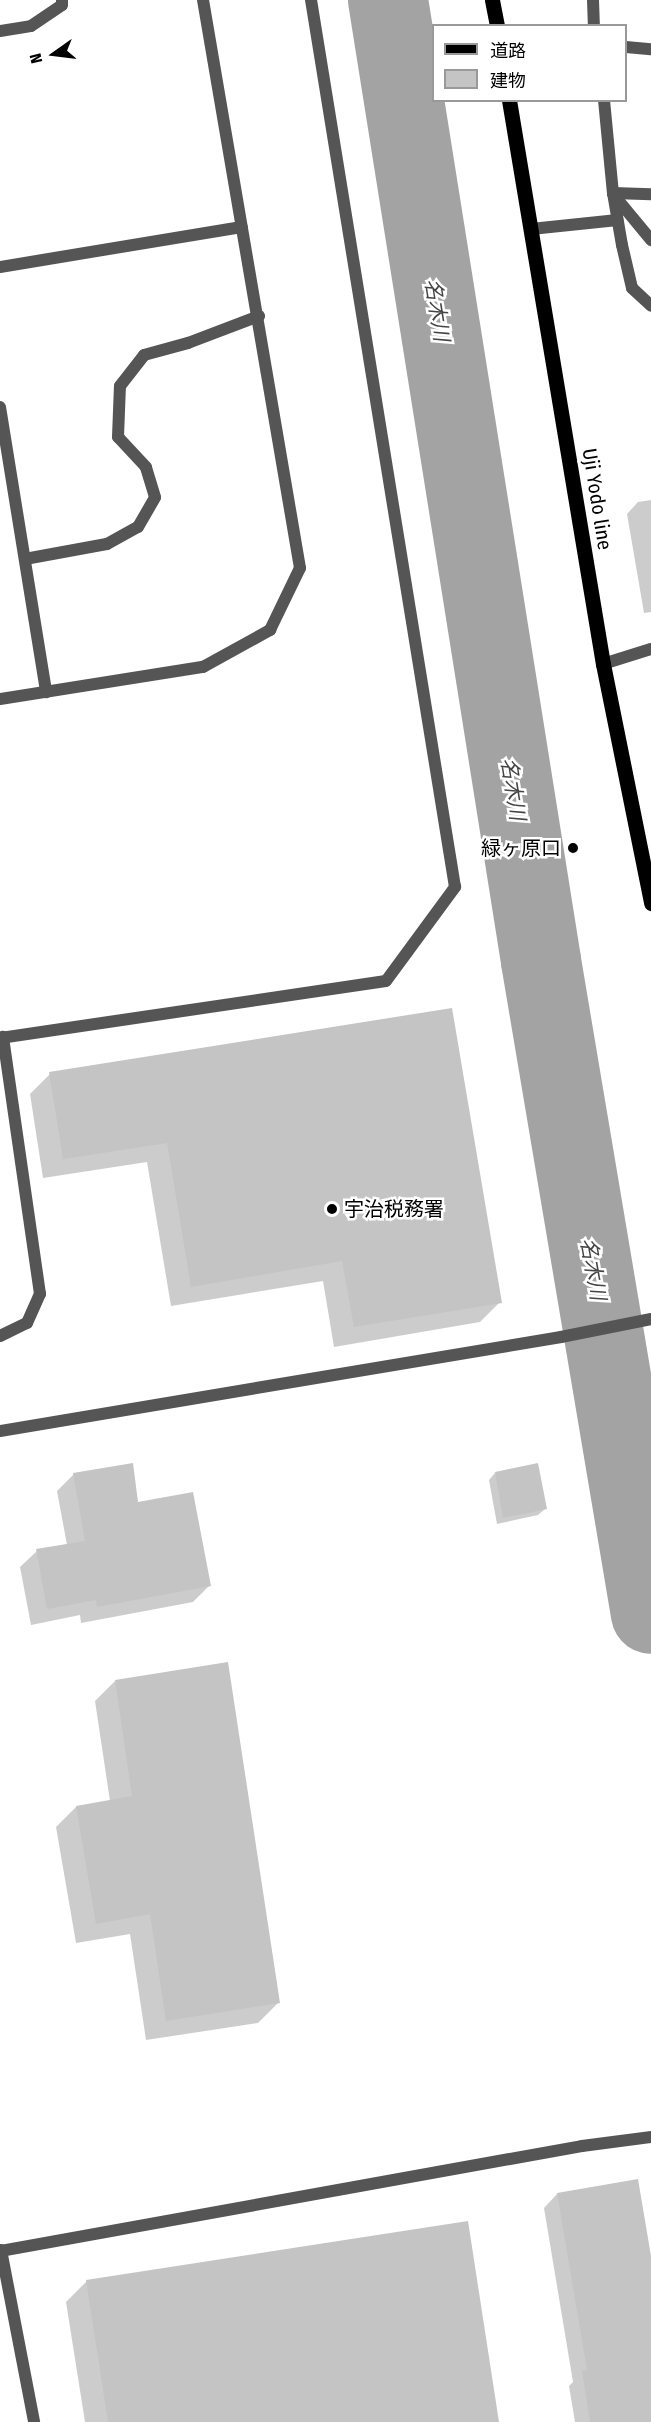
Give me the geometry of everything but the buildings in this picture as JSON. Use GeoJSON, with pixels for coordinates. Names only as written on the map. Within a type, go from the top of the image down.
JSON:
{"type":"FeatureCollection","features":[{"type":"Feature","properties":{"kind":"main road"},"geometry":{"type":"LineString","coordinates":[[492,0],[497,24]]}},
{"type":"Feature","properties":{"kind":"main road","name":"Uji Yodo line"},"geometry":{"type":"LineString","coordinates":[[509,102],[603,664],[651,903]]}},
{"type":"Feature","properties":{"kind":"street"},"geometry":{"type":"LineString","coordinates":[[0,31],[31,26],[62,5],[62,0]]}},
{"type":"Feature","properties":{"kind":"street"},"geometry":{"type":"LineString","coordinates":[[0,699],[203,668],[270,630],[300,568],[259,316],[203,0]]}},
{"type":"Feature","properties":{"kind":"street"},"geometry":{"type":"LineString","coordinates":[[0,1336],[27,1323],[40,1294],[1,1038],[386,981],[455,887],[310,0]]}},
{"type":"Feature","properties":{"kind":"street"},"geometry":{"type":"LineString","coordinates":[[593,0],[594,24]]}},
{"type":"Feature","properties":{"kind":"street"},"geometry":{"type":"LineString","coordinates":[[627,47],[651,49]]}},
{"type":"Feature","properties":{"kind":"street"},"geometry":{"type":"LineString","coordinates":[[604,102],[613,193],[632,288],[651,306]]}},
{"type":"Feature","properties":{"kind":"street"},"geometry":{"type":"LineString","coordinates":[[613,193],[651,194]]}},
{"type":"Feature","properties":{"kind":"street"},"geometry":{"type":"LineString","coordinates":[[613,193],[651,240]]}},
{"type":"Feature","properties":{"kind":"street"},"geometry":{"type":"LineString","coordinates":[[531,229],[618,219]]}},
{"type":"Feature","properties":{"kind":"street"},"geometry":{"type":"LineString","coordinates":[[0,267],[242,227]]}},
{"type":"Feature","properties":{"kind":"street"},"geometry":{"type":"LineString","coordinates":[[25,559],[106,544],[138,527],[156,497],[146,466],[118,437],[120,386],[144,355],[188,343],[259,316]]}},
{"type":"Feature","properties":{"kind":"street"},"geometry":{"type":"LineString","coordinates":[[0,407],[6,480],[25,559],[46,692]]}},
{"type":"Feature","properties":{"kind":"street"},"geometry":{"type":"LineString","coordinates":[[603,664],[651,649]]}},
{"type":"Feature","properties":{"kind":"street"},"geometry":{"type":"LineString","coordinates":[[0,1431],[561,1337],[650,1319]]}},
{"type":"Feature","properties":{"kind":"street"},"geometry":{"type":"LineString","coordinates":[[34,2422],[1,2251],[582,2146],[651,2137]]}},
{"type":"Feature","properties":{"kind":"waterway","name":"名木川"},"geometry":{"type":"LineString","coordinates":[[388,0],[541,961],[651,1614]]}},
{"type":"Feature","properties":{"kind":"place","name":"緑ヶ原口"},"geometry":{"type":"Point","coordinates":[573,848]}},
{"type":"Feature","properties":{"kind":"place","name":"宇治税務署"},"geometry":{"type":"Point","coordinates":[332,1209]}}]}
